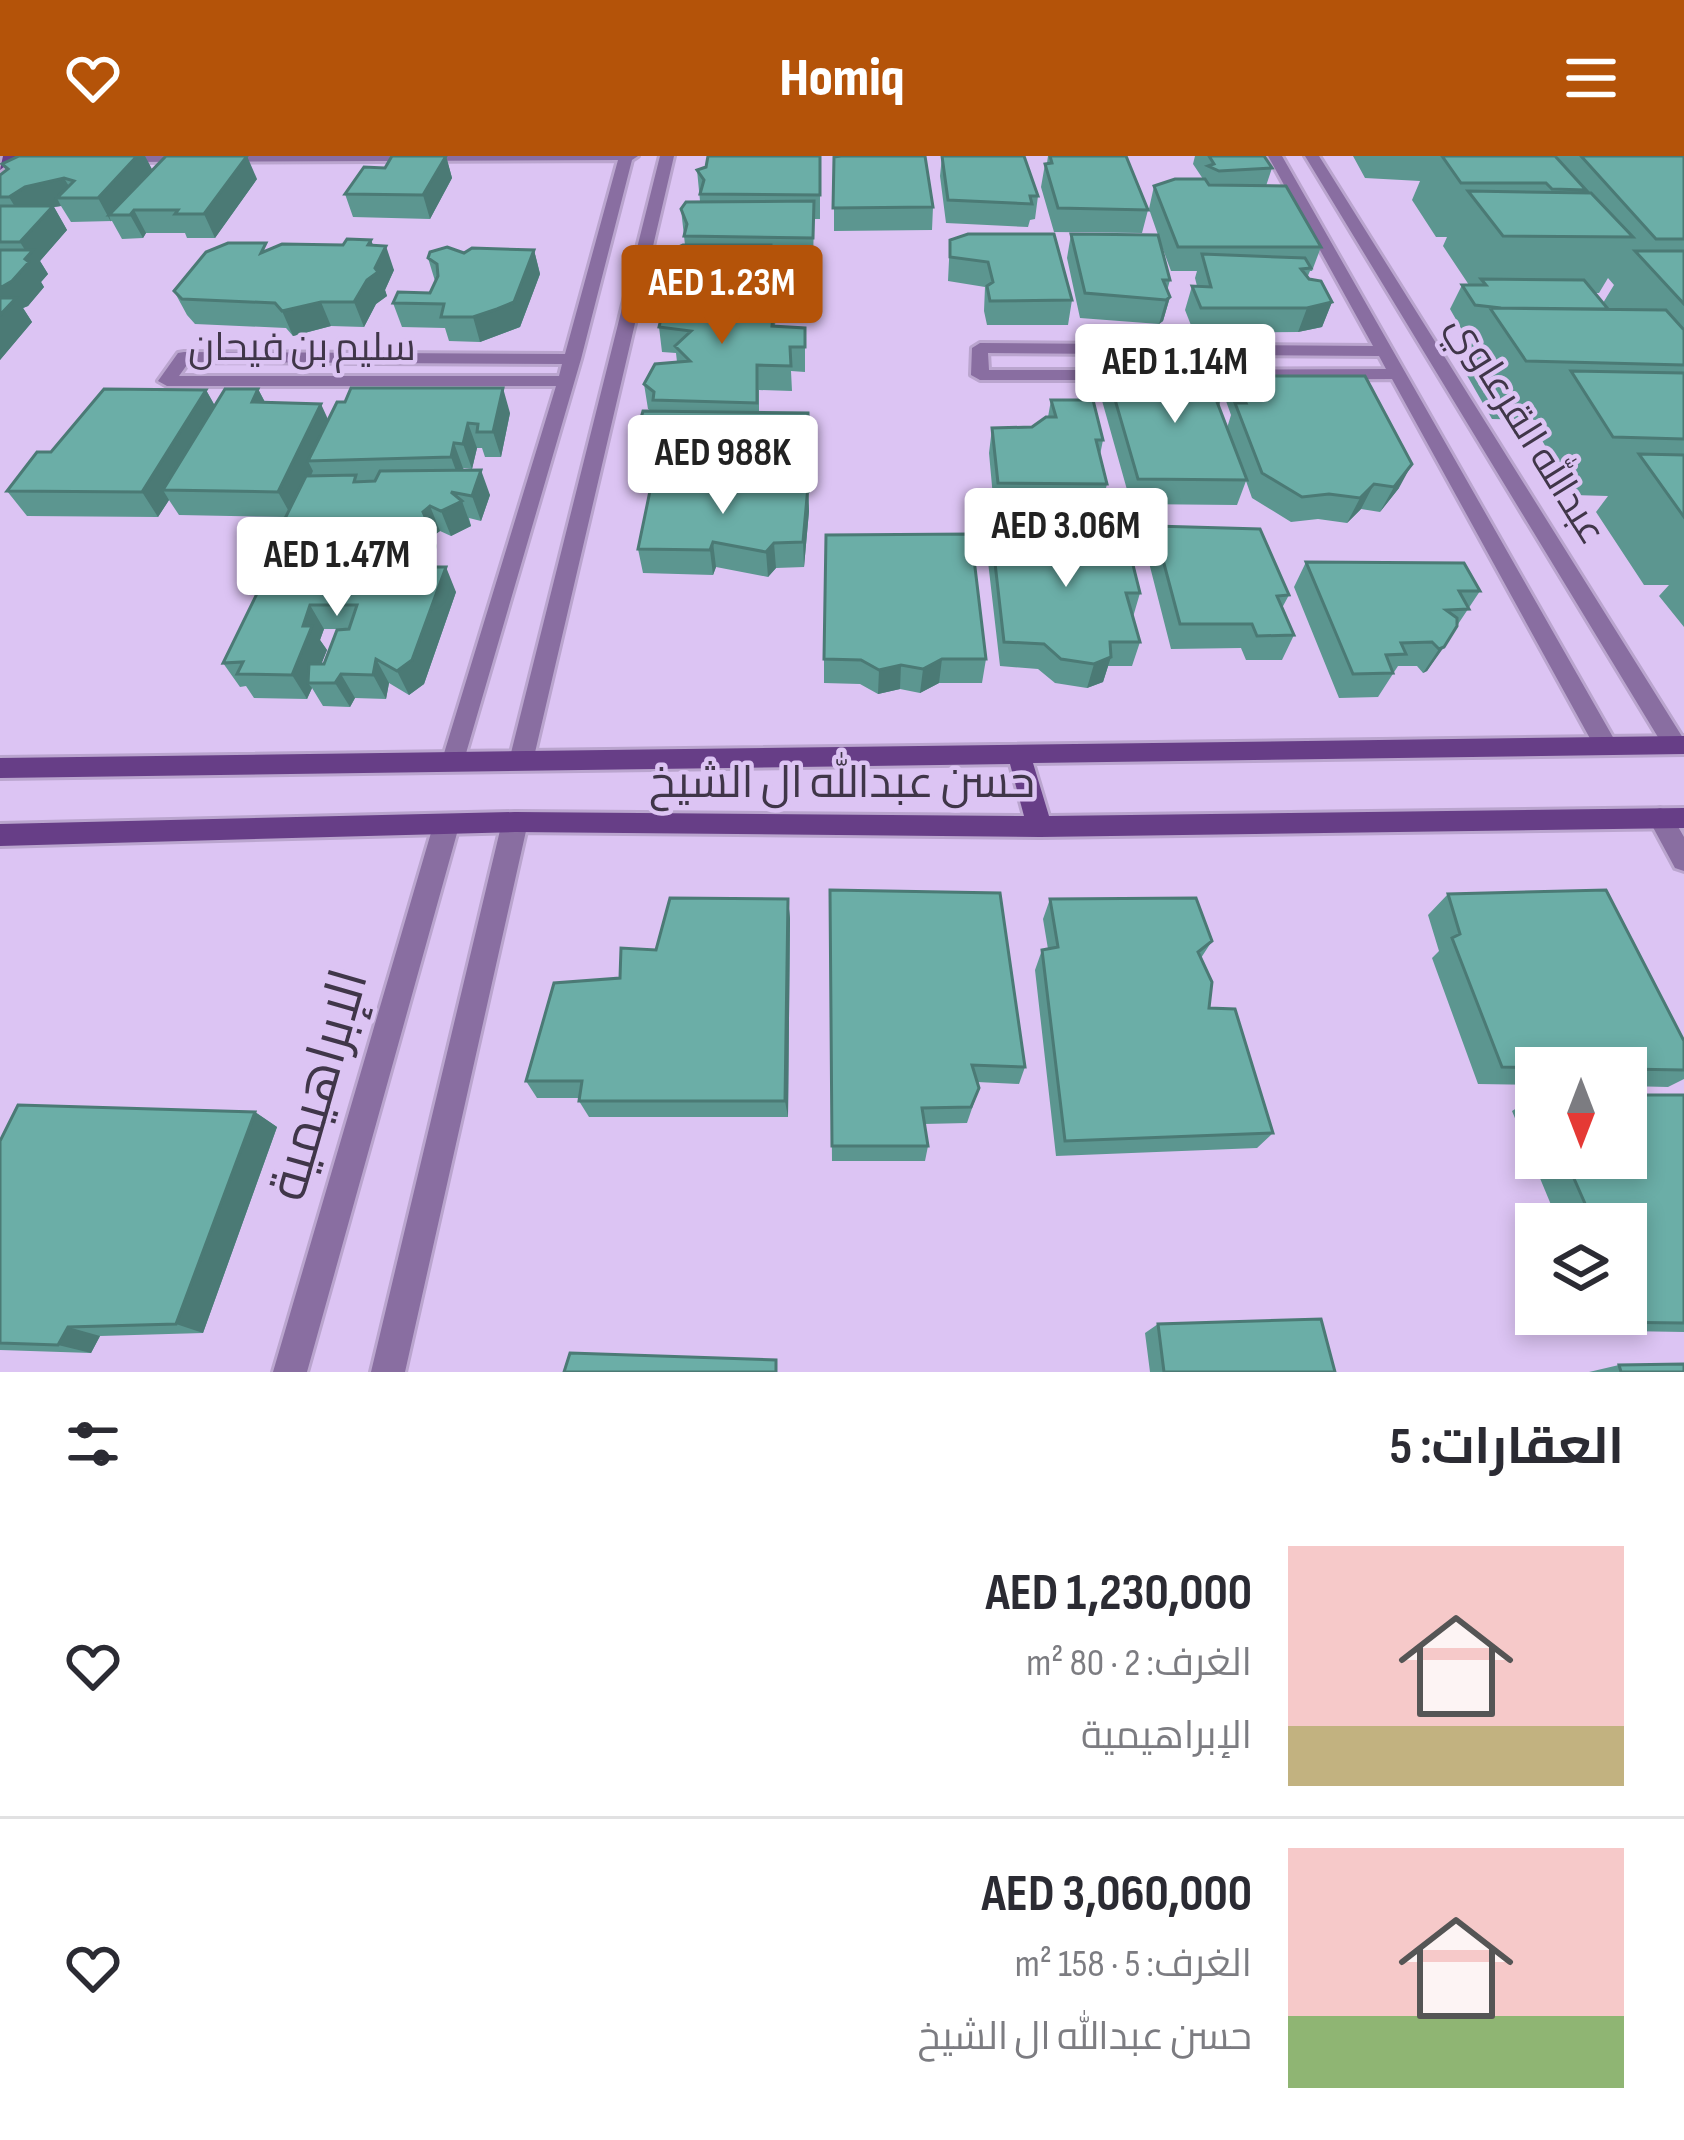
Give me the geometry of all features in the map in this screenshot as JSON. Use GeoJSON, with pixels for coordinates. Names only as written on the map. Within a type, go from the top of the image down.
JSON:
{"type":"FeatureCollection","features":[{"type":"Feature","properties":{"kind":"street"},"geometry":{"type":"LineString","coordinates":[[104,158],[629,156],[454,760]]}},
{"type":"Feature","properties":{"kind":"street"},"geometry":{"type":"LineString","coordinates":[[521,760],[667,156]]}},
{"type":"Feature","properties":{"kind":"street","name":"عبدالله القرعاوي"},"geometry":{"type":"LineString","coordinates":[[1275,156],[1606,746]]}},
{"type":"Feature","properties":{"kind":"street","name":"عبدالله القرعاوي"},"geometry":{"type":"LineString","coordinates":[[1312,156],[1679,745]]}},
{"type":"Feature","properties":{"kind":"street"},"geometry":{"type":"LineString","coordinates":[[7,160],[33,158]]}},
{"type":"Feature","properties":{"kind":"street"},"geometry":{"type":"LineString","coordinates":[[1381,351],[980,348],[980,375],[1395,374]]}},
{"type":"Feature","properties":{"kind":"street","name":"سليم بن فيحان"},"geometry":{"type":"LineString","coordinates":[[566,381],[167,381],[184,357],[573,358]]}},
{"type":"Feature","properties":{"kind":"street","name":"حسن عبدالله ال الشيخ"},"geometry":{"type":"LineString","coordinates":[[0,768],[1679,745]]}},
{"type":"Feature","properties":{"kind":"street"},"geometry":{"type":"LineString","coordinates":[[1019,755],[1040,827]]}},
{"type":"Feature","properties":{"kind":"street"},"geometry":{"type":"LineString","coordinates":[[1672,818],[1684,860]]}},
{"type":"Feature","properties":{"kind":"street","name":"حسن عبدالله ال الشيخ"},"geometry":{"type":"LineString","coordinates":[[0,835],[514,822],[1040,827],[1672,818]]}},
{"type":"Feature","properties":{"kind":"street"},"geometry":{"type":"LineString","coordinates":[[388,1372],[514,822]]}},
{"type":"Feature","properties":{"kind":"street","name":"الإبراهيمية"},"geometry":{"type":"LineString","coordinates":[[290,1372],[446,826]]}},
{"type":"Feature","properties":{"kind":"building"},"geometry":{"type":"Polygon","coordinates":[[[19,156],[137,156],[98,198],[57,198],[74,181],[64,178],[0,197],[0,175],[8,169],[2,164],[19,156]]]}},
{"type":"Feature","properties":{"kind":"building"},"geometry":{"type":"Polygon","coordinates":[[[166,156],[247,156],[204,214],[134,210],[130,215],[109,215],[166,156]]]}},
{"type":"Feature","properties":{"kind":"building"},"geometry":{"type":"Polygon","coordinates":[[[392,156],[446,156],[423,195],[345,194],[364,167],[385,168],[392,156]]]}},
{"type":"Feature","properties":{"kind":"building"},"geometry":{"type":"Polygon","coordinates":[[[708,156],[820,156],[820,195],[700,194],[704,180],[697,170],[706,167],[708,156]]]}},
{"type":"Feature","properties":{"kind":"building"},"geometry":{"type":"Polygon","coordinates":[[[925,156],[933,207],[833,208],[834,157],[925,156]]]}},
{"type":"Feature","properties":{"kind":"building"},"geometry":{"type":"Polygon","coordinates":[[[942,156],[1024,156],[1038,196],[1030,196],[1032,204],[948,200],[942,156]]]}},
{"type":"Feature","properties":{"kind":"building"},"geometry":{"type":"Polygon","coordinates":[[[1050,156],[1126,156],[1148,210],[1058,208],[1045,164],[1052,163],[1050,156]]]}},
{"type":"Feature","properties":{"kind":"building"},"geometry":{"type":"Polygon","coordinates":[[[1209,156],[1264,156],[1272,168],[1219,171],[1208,166],[1214,164],[1209,156]]]}},
{"type":"Feature","properties":{"kind":"building"},"geometry":{"type":"Polygon","coordinates":[[[1442,156],[1555,156],[1586,190],[1552,189],[1546,183],[1461,183],[1442,156]]]}},
{"type":"Feature","properties":{"kind":"building"},"geometry":{"type":"Polygon","coordinates":[[[1581,156],[1684,156],[1684,239],[1656,239],[1581,156]]]}},
{"type":"Feature","properties":{"kind":"building"},"geometry":{"type":"Polygon","coordinates":[[[1175,179],[1205,179],[1209,185],[1286,186],[1321,247],[1178,247],[1154,186],[1175,179]]]}},
{"type":"Feature","properties":{"kind":"building"},"geometry":{"type":"Polygon","coordinates":[[[1468,191],[1591,193],[1633,237],[1503,236],[1468,191]]]}},
{"type":"Feature","properties":{"kind":"building"},"geometry":{"type":"Polygon","coordinates":[[[814,201],[813,238],[684,236],[687,224],[681,209],[686,202],[814,201]]]}},
{"type":"Feature","properties":{"kind":"building"},"geometry":{"type":"Polygon","coordinates":[[[0,206],[53,206],[20,242],[0,242],[0,206]]]}},
{"type":"Feature","properties":{"kind":"building"},"geometry":{"type":"Polygon","coordinates":[[[968,234],[1054,234],[1072,300],[990,301],[987,286],[993,282],[988,262],[950,257],[950,240],[968,234]]]}},
{"type":"Feature","properties":{"kind":"building"},"geometry":{"type":"Polygon","coordinates":[[[1071,234],[1158,235],[1170,280],[1163,280],[1170,297],[1085,293],[1071,234]]]}},
{"type":"Feature","properties":{"kind":"building"},"geometry":{"type":"Polygon","coordinates":[[[347,239],[386,246],[375,268],[378,272],[354,302],[321,302],[282,311],[275,303],[182,299],[174,291],[206,252],[228,243],[266,243],[261,253],[282,244],[343,245],[347,239]]]}},
{"type":"Feature","properties":{"kind":"building"},"geometry":{"type":"Polygon","coordinates":[[[683,245],[771,245],[771,256],[793,268],[814,270],[815,287],[662,288],[664,279],[676,271],[661,266],[672,260],[665,253],[683,245]]]}},
{"type":"Feature","properties":{"kind":"building"},"geometry":{"type":"Polygon","coordinates":[[[447,247],[464,253],[472,248],[534,250],[514,302],[497,309],[473,317],[441,317],[444,304],[393,303],[398,292],[430,293],[438,276],[437,264],[428,258],[430,252],[447,247]]]}},
{"type":"Feature","properties":{"kind":"building"},"geometry":{"type":"Polygon","coordinates":[[[0,250],[33,250],[25,259],[29,262],[0,288],[0,250]]]}},
{"type":"Feature","properties":{"kind":"building"},"geometry":{"type":"Polygon","coordinates":[[[1635,251],[1684,251],[1684,304],[1635,251]]]}},
{"type":"Feature","properties":{"kind":"building"},"geometry":{"type":"Polygon","coordinates":[[[1202,254],[1305,258],[1311,268],[1301,269],[1309,279],[1321,281],[1332,302],[1307,308],[1201,308],[1192,286],[1211,287],[1202,254]]]}},
{"type":"Feature","properties":{"kind":"building"},"geometry":{"type":"Polygon","coordinates":[[[1481,279],[1584,280],[1608,309],[1475,305],[1462,285],[1486,285],[1481,279]]]}},
{"type":"Feature","properties":{"kind":"building"},"geometry":{"type":"Polygon","coordinates":[[[667,294],[775,294],[772,326],[805,328],[805,347],[790,347],[791,366],[757,365],[757,403],[653,400],[654,392],[644,384],[655,364],[690,361],[675,346],[691,331],[659,327],[667,294]]]}},
{"type":"Feature","properties":{"kind":"building"},"geometry":{"type":"Polygon","coordinates":[[[0,298],[16,298],[0,315],[0,298]]]}},
{"type":"Feature","properties":{"kind":"building"},"geometry":{"type":"Polygon","coordinates":[[[1490,308],[1666,310],[1684,330],[1684,365],[1526,361],[1490,308]]]}},
{"type":"Feature","properties":{"kind":"building"},"geometry":{"type":"Polygon","coordinates":[[[1214,371],[1223,393],[1214,394],[1247,480],[1138,479],[1107,372],[1214,371]]]}},
{"type":"Feature","properties":{"kind":"building"},"geometry":{"type":"Polygon","coordinates":[[[1571,371],[1684,373],[1684,439],[1613,437],[1571,371]]]}},
{"type":"Feature","properties":{"kind":"building"},"geometry":{"type":"Polygon","coordinates":[[[1234,376],[1365,376],[1412,464],[1394,487],[1374,484],[1360,498],[1302,497],[1262,473],[1235,403],[1246,403],[1234,376]]]}},
{"type":"Feature","properties":{"kind":"building"},"geometry":{"type":"Polygon","coordinates":[[[351,388],[503,388],[493,432],[477,432],[478,424],[468,423],[463,444],[454,443],[451,457],[308,461],[337,402],[345,402],[351,388]]]}},
{"type":"Feature","properties":{"kind":"building"},"geometry":{"type":"Polygon","coordinates":[[[104,389],[206,390],[142,492],[7,491],[37,452],[51,452],[104,389]]]}},
{"type":"Feature","properties":{"kind":"building"},"geometry":{"type":"Polygon","coordinates":[[[225,389],[258,389],[252,402],[321,404],[278,492],[163,490],[225,389]]]}},
{"type":"Feature","properties":{"kind":"building"},"geometry":{"type":"Polygon","coordinates":[[[1051,400],[1093,400],[1103,440],[1096,440],[1107,484],[998,483],[992,428],[1032,427],[1046,417],[1056,417],[1051,400]]]}},
{"type":"Feature","properties":{"kind":"building"},"geometry":{"type":"Polygon","coordinates":[[[643,411],[808,413],[809,468],[766,467],[765,472],[675,465],[667,451],[651,447],[656,429],[638,428],[643,411]]]}},
{"type":"Feature","properties":{"kind":"building"},"geometry":{"type":"Polygon","coordinates":[[[1639,454],[1684,455],[1684,517],[1639,454]]]}},
{"type":"Feature","properties":{"kind":"building"},"geometry":{"type":"Polygon","coordinates":[[[481,470],[472,496],[451,492],[462,501],[441,511],[430,506],[423,512],[427,521],[416,555],[266,557],[306,476],[356,475],[354,482],[375,481],[380,471],[481,470]]]}},
{"type":"Feature","properties":{"kind":"building"},"geometry":{"type":"Polygon","coordinates":[[[651,486],[808,486],[803,542],[774,543],[766,552],[713,542],[710,550],[638,549],[651,486]]]}},
{"type":"Feature","properties":{"kind":"building"},"geometry":{"type":"Polygon","coordinates":[[[1154,526],[1260,529],[1289,595],[1277,596],[1294,635],[1257,636],[1252,624],[1180,624],[1154,526]]]}},
{"type":"Feature","properties":{"kind":"building"},"geometry":{"type":"Polygon","coordinates":[[[991,528],[1124,529],[1140,593],[1126,593],[1140,642],[1110,642],[1111,657],[1094,664],[1061,659],[1044,644],[1004,642],[991,528]]]}},
{"type":"Feature","properties":{"kind":"building"},"geometry":{"type":"Polygon","coordinates":[[[971,534],[986,659],[942,659],[923,669],[901,665],[879,670],[861,660],[824,659],[826,535],[971,534]]]}},
{"type":"Feature","properties":{"kind":"building"},"geometry":{"type":"Polygon","coordinates":[[[1306,562],[1464,563],[1480,591],[1459,591],[1469,609],[1446,610],[1457,618],[1457,626],[1444,647],[1439,649],[1432,642],[1401,643],[1406,654],[1386,655],[1393,673],[1353,674],[1306,562]]]}},
{"type":"Feature","properties":{"kind":"building"},"geometry":{"type":"Polygon","coordinates":[[[270,567],[446,567],[412,660],[397,671],[376,659],[373,675],[341,674],[335,683],[308,683],[309,664],[324,664],[337,630],[349,629],[357,605],[310,605],[303,626],[312,626],[292,675],[237,674],[243,662],[223,663],[270,567]]]}},
{"type":"Feature","properties":{"kind":"building"},"geometry":{"type":"Polygon","coordinates":[[[830,890],[1000,893],[1025,1067],[972,1065],[979,1088],[971,1107],[922,1108],[928,1146],[832,1146],[830,890]]]}},
{"type":"Feature","properties":{"kind":"building"},"geometry":{"type":"Polygon","coordinates":[[[1606,890],[1684,1041],[1684,1070],[1647,1069],[1647,1047],[1515,1047],[1515,1067],[1502,1067],[1452,938],[1460,934],[1448,894],[1606,890]]]}},
{"type":"Feature","properties":{"kind":"building"},"geometry":{"type":"Polygon","coordinates":[[[670,898],[788,899],[785,1101],[579,1101],[582,1081],[526,1081],[554,983],[620,978],[621,948],[656,950],[670,898]]]}},
{"type":"Feature","properties":{"kind":"building"},"geometry":{"type":"Polygon","coordinates":[[[1196,898],[1212,941],[1198,952],[1212,982],[1209,1008],[1235,1009],[1273,1133],[1065,1141],[1042,950],[1058,947],[1050,899],[1196,898]]]}},
{"type":"Feature","properties":{"kind":"building"},"geometry":{"type":"Polygon","coordinates":[[[1647,1095],[1684,1095],[1684,1323],[1647,1323],[1647,1203],[1585,1203],[1574,1179],[1647,1179],[1647,1095]]]}},
{"type":"Feature","properties":{"kind":"building"},"geometry":{"type":"Polygon","coordinates":[[[18,1105],[255,1112],[176,1324],[68,1327],[58,1345],[0,1343],[0,1141],[18,1105]]]}},
{"type":"Feature","properties":{"kind":"building"},"geometry":{"type":"Polygon","coordinates":[[[1321,1319],[1335,1372],[1164,1372],[1158,1324],[1321,1319]]]}},
{"type":"Feature","properties":{"kind":"building"},"geometry":{"type":"Polygon","coordinates":[[[570,1353],[776,1360],[776,1372],[564,1372],[570,1353]]]}},
{"type":"Feature","properties":{"kind":"building"},"geometry":{"type":"Polygon","coordinates":[[[1684,1364],[1684,1372],[1621,1372],[1619,1365],[1684,1364]]]}}]}
